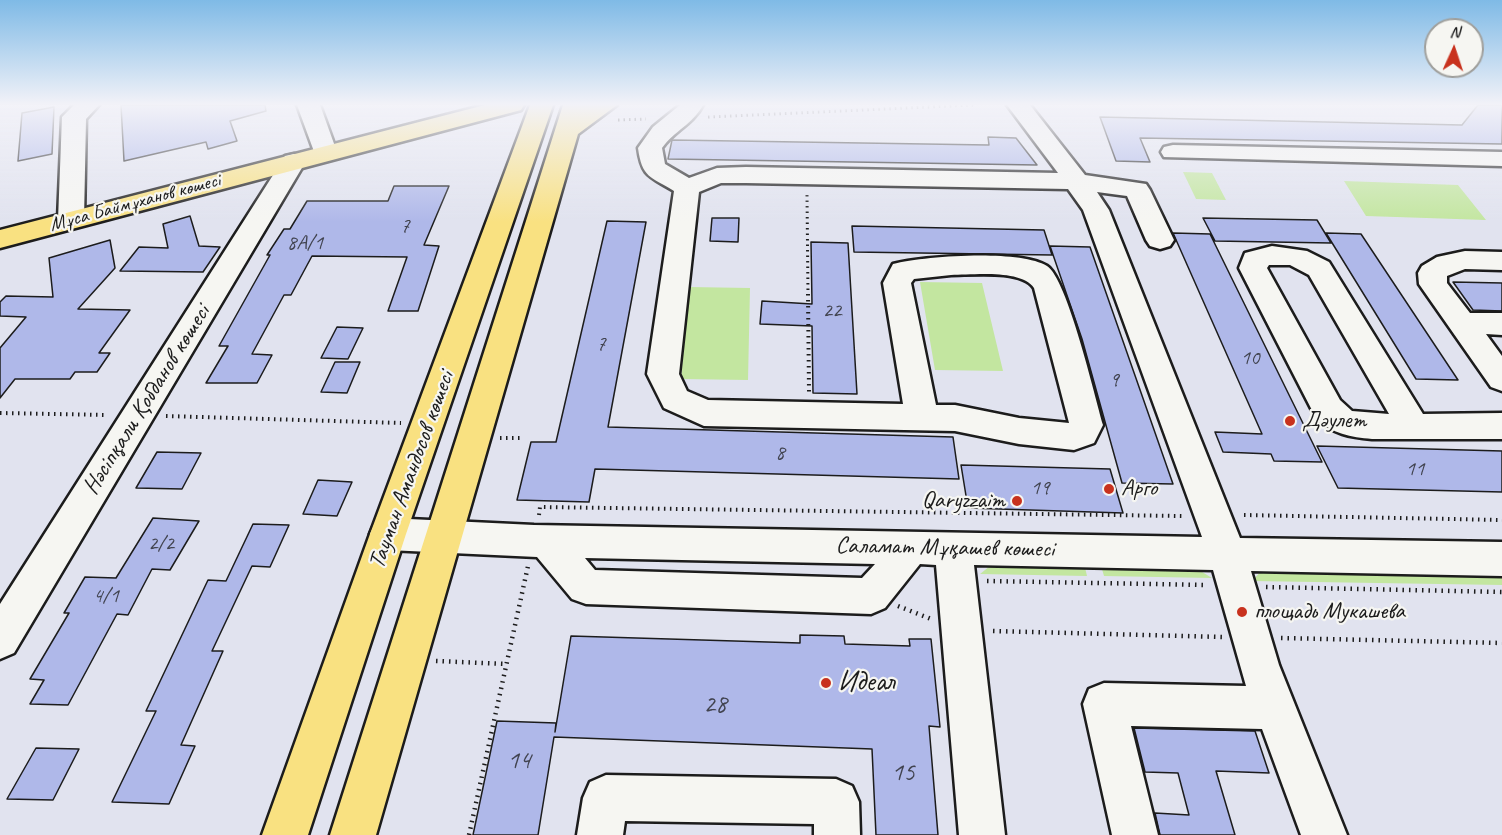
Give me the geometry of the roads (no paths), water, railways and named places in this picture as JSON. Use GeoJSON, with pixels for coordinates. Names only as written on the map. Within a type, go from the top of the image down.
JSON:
{"type":"FeatureCollection","features":[{"type":"Feature","properties":{"kind":"main road","name":"Мұса Баймұханов көшесі"},"geometry":{"type":"LineString","coordinates":[[1,240],[362,144]]}},
{"type":"Feature","properties":{"kind":"main road","name":"Тауман Амандосов көшесі"},"geometry":{"type":"LineString","coordinates":[[285,835],[428,424],[501,144]]}},
{"type":"Feature","properties":{"kind":"main road","name":"Тауман Амандосов көшесі"},"geometry":{"type":"LineString","coordinates":[[353,835],[563,144]]}},
{"type":"Feature","properties":{"kind":"street"},"geometry":{"type":"LineString","coordinates":[[71,220],[73,144]]}},
{"type":"Feature","properties":{"kind":"street"},"geometry":{"type":"LineString","coordinates":[[322,144],[325,152]]}},
{"type":"Feature","properties":{"kind":"street"},"geometry":{"type":"LineString","coordinates":[[653,144],[650,148],[653,166],[662,175],[687,188],[717,176],[806,176],[1076,181],[1137,190],[1160,240]]}},
{"type":"Feature","properties":{"kind":"street"},"geometry":{"type":"LineString","coordinates":[[1048,144],[1096,210],[1227,553],[1275,708],[1324,835]]}},
{"type":"Feature","properties":{"kind":"street"},"geometry":{"type":"LineString","coordinates":[[1173,152],[1502,159]]}},
{"type":"Feature","properties":{"kind":"street","name":"Нәсіпқали Қобданов көшесі"},"geometry":{"type":"LineString","coordinates":[[0,640],[294,161]]}},
{"type":"Feature","properties":{"kind":"street"},"geometry":{"type":"LineString","coordinates":[[687,188],[663,374],[675,399],[704,413],[955,418],[1019,431],[1074,437],[1082,434],[1086,425],[1048,288],[1037,274],[1017,268],[923,266],[903,271],[897,283],[922,417]]}},
{"type":"Feature","properties":{"kind":"street"},"geometry":{"type":"LineString","coordinates":[[1413,426],[1319,269],[1309,261],[1293,255],[1265,255],[1255,260],[1253,268],[1328,409],[1342,421],[1364,426],[1413,426],[1502,426]]}},
{"type":"Feature","properties":{"kind":"street"},"geometry":{"type":"LineString","coordinates":[[1502,261],[1460,261],[1439,265],[1432,273],[1433,284],[1502,379]]}},
{"type":"Feature","properties":{"kind":"street"},"geometry":{"type":"LineString","coordinates":[[1462,323],[1502,324]]}},
{"type":"Feature","properties":{"kind":"street","name":"Саламат Мұқашев көшесі"},"geometry":{"type":"LineString","coordinates":[[388,534],[540,541],[1502,559]]}},
{"type":"Feature","properties":{"kind":"street"},"geometry":{"type":"LineString","coordinates":[[540,541],[586,587],[871,596],[911,548]]}},
{"type":"Feature","properties":{"kind":"street"},"geometry":{"type":"LineString","coordinates":[[953,549],[982,835]]}},
{"type":"Feature","properties":{"kind":"street"},"geometry":{"type":"LineString","coordinates":[[1135,835],[1104,704],[1275,708]]}},
{"type":"Feature","properties":{"kind":"street"},"geometry":{"type":"LineString","coordinates":[[600,835],[606,798],[836,802],[837,835]]}},
{"type":"Feature","properties":{"kind":"place","name":"Дәулет"},"geometry":{"type":"Point","coordinates":[1290,421]}},
{"type":"Feature","properties":{"kind":"place","name":"Арго"},"geometry":{"type":"Point","coordinates":[1109,489]}},
{"type":"Feature","properties":{"kind":"place","name":"Qaryzzaim"},"geometry":{"type":"Point","coordinates":[1017,501]}},
{"type":"Feature","properties":{"kind":"place","name":"площадь Мукашева"},"geometry":{"type":"Point","coordinates":[1242,612]}},
{"type":"Feature","properties":{"kind":"place","name":"Идеал"},"geometry":{"type":"Point","coordinates":[826,683]}}]}
